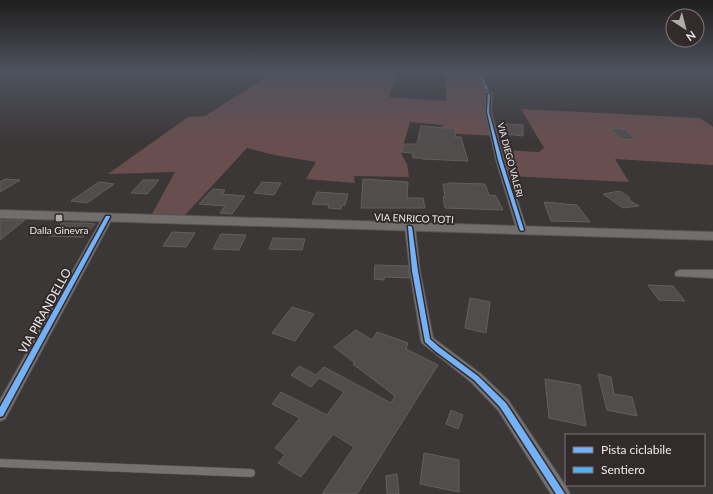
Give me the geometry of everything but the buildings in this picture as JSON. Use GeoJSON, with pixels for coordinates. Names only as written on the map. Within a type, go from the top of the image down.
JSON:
{"type":"FeatureCollection","features":[{"type":"Feature","properties":{"kind":"main road","name":"VIA ENRICO TOTI"},"geometry":{"type":"LineString","coordinates":[[0,214],[713,236]]}},
{"type":"Feature","properties":{"kind":"street","name":"VIA DIEGO VALERI"},"geometry":{"type":"LineString","coordinates":[[489,96],[488,112],[500,160],[522,230]]}},
{"type":"Feature","properties":{"kind":"street","name":"VIA PIRANDELLO"},"geometry":{"type":"LineString","coordinates":[[0,414],[111,217]]}},
{"type":"Feature","properties":{"kind":"street"},"geometry":{"type":"LineString","coordinates":[[410,227],[414,271],[427,340],[476,378],[503,405],[561,494]]}},
{"type":"Feature","properties":{"kind":"street"},"geometry":{"type":"LineString","coordinates":[[680,274],[713,274]]}},
{"type":"Feature","properties":{"kind":"lane"},"geometry":{"type":"LineString","coordinates":[[0,462],[251,473]]}},
{"type":"Feature","properties":{"kind":"shaded area"},"geometry":{"type":"Polygon","coordinates":[[[237,96],[389,96],[446,101],[446,96],[488,96],[498,136],[441,133],[443,125],[410,122],[401,153],[407,164],[409,177],[354,176],[355,183],[306,179],[316,162],[274,155],[247,148],[185,215],[152,214],[175,172],[108,174],[188,117],[205,116],[237,96]]]}},
{"type":"Feature","properties":{"kind":"shaded area"},"geometry":{"type":"Polygon","coordinates":[[[521,109],[700,118],[713,127],[713,165],[615,159],[629,182],[509,176],[501,150],[539,152],[544,148],[521,109]]]}},
{"type":"Feature","properties":{"kind":"cycle path"},"geometry":{"type":"LineString","coordinates":[[489,96],[488,112],[500,160],[522,230]]}},
{"type":"Feature","properties":{"kind":"cycle path"},"geometry":{"type":"LineString","coordinates":[[0,414],[108,217]]}},
{"type":"Feature","properties":{"kind":"cycle path"},"geometry":{"type":"LineString","coordinates":[[410,227],[415,271],[427,340],[476,378],[503,405],[561,494]]}},
{"type":"Feature","properties":{"kind":"place","name":"Dalla Ginevra"},"geometry":{"type":"Point","coordinates":[59,218]}}]}
